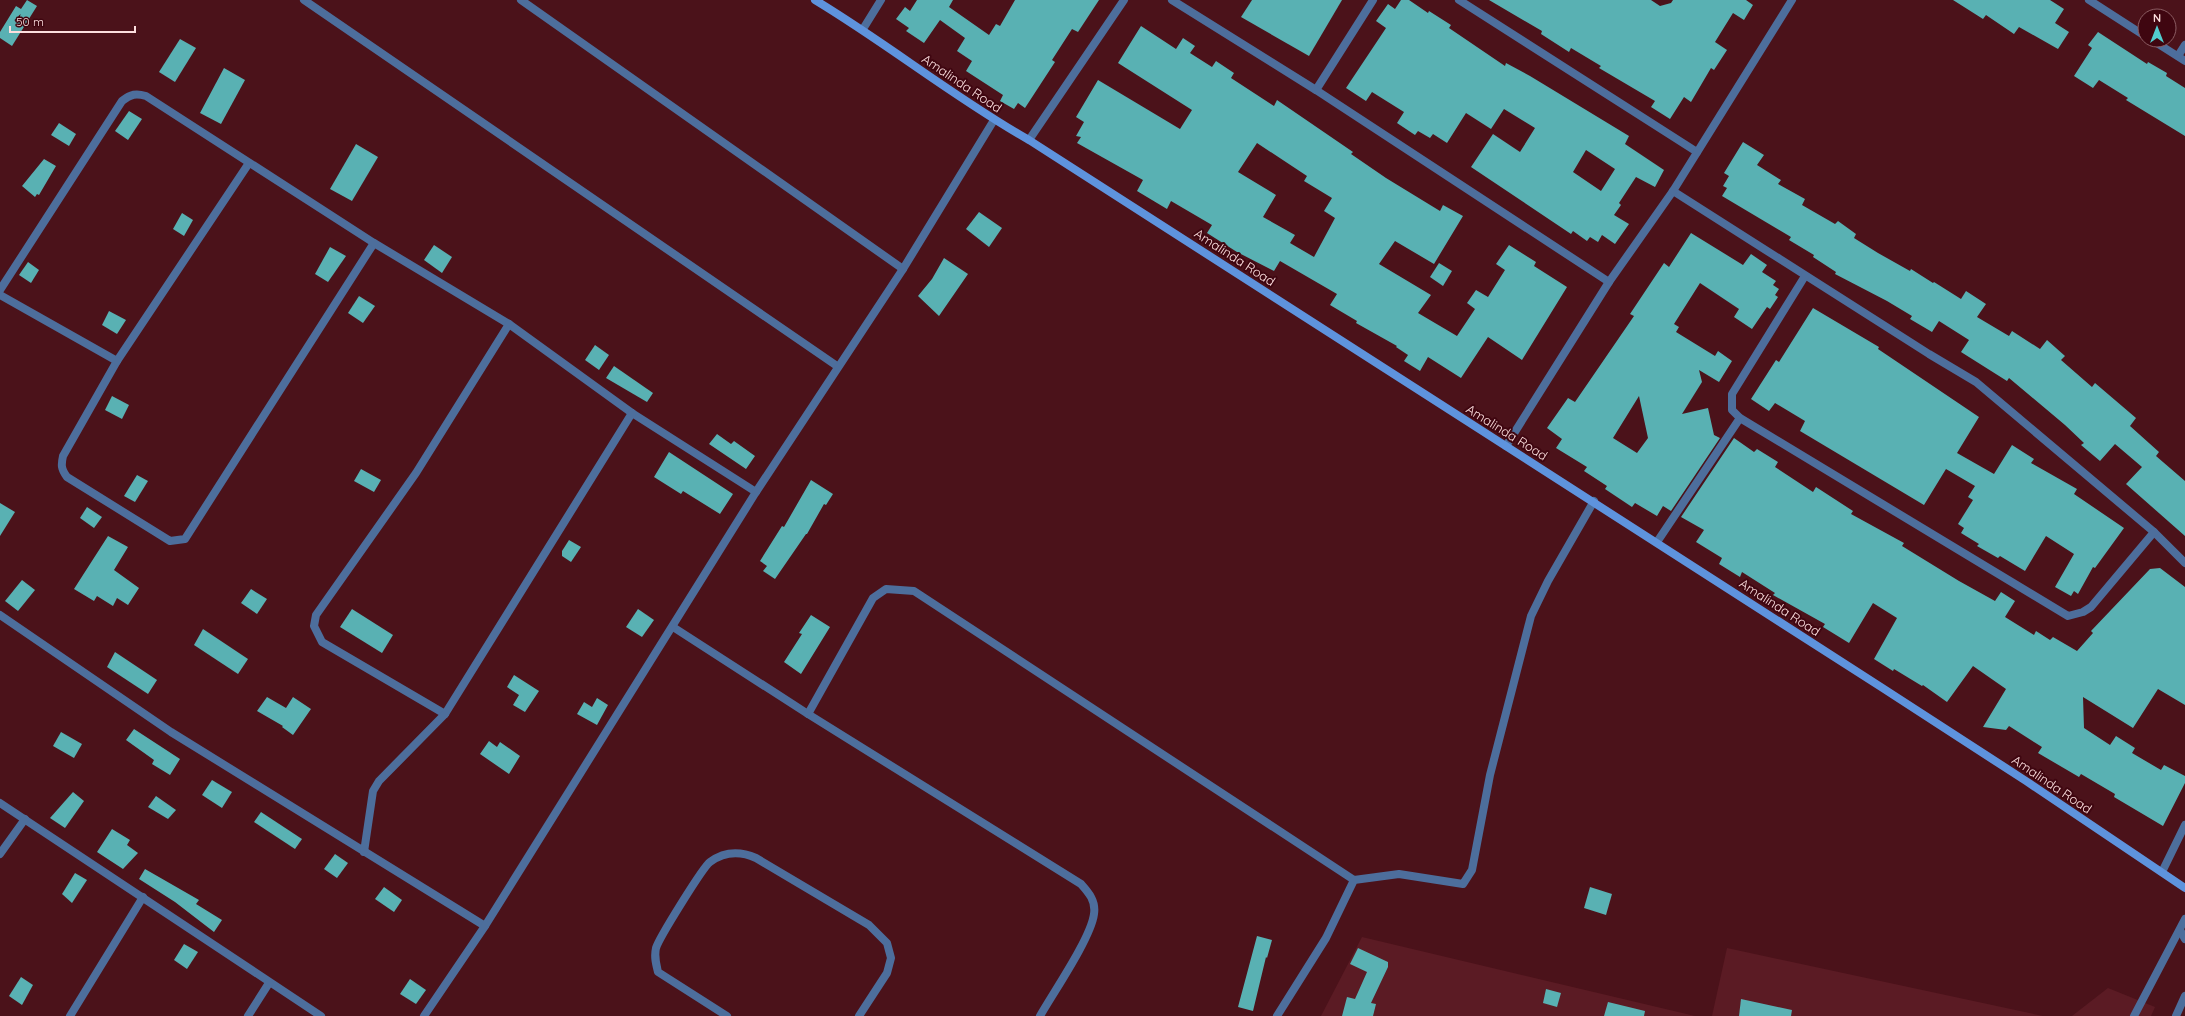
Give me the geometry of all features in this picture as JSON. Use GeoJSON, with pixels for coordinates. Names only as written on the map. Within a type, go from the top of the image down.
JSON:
{"type":"FeatureCollection","features":[{"type":"Feature","properties":{"kind":"street"},"geometry":{"type":"LineString","coordinates":[[304,0],[837,366]]}},
{"type":"Feature","properties":{"kind":"street"},"geometry":{"type":"LineString","coordinates":[[521,0],[903,269]]}},
{"type":"Feature","properties":{"kind":"street","name":"Amalinda Road"},"geometry":{"type":"LineString","coordinates":[[815,0],[863,29],[994,120],[1029,140],[2013,772],[2185,888]]}},
{"type":"Feature","properties":{"kind":"street"},"geometry":{"type":"LineString","coordinates":[[863,29],[881,0]]}},
{"type":"Feature","properties":{"kind":"street"},"geometry":{"type":"LineString","coordinates":[[1029,140],[1124,0]]}},
{"type":"Feature","properties":{"kind":"street"},"geometry":{"type":"LineString","coordinates":[[1172,0],[1316,90],[1609,282]]}},
{"type":"Feature","properties":{"kind":"street"},"geometry":{"type":"LineString","coordinates":[[1316,90],[1373,0]]}},
{"type":"Feature","properties":{"kind":"street"},"geometry":{"type":"LineString","coordinates":[[1459,0],[1697,152]]}},
{"type":"Feature","properties":{"kind":"street"},"geometry":{"type":"LineString","coordinates":[[1506,446],[1609,282],[1673,191],[1792,0]]}},
{"type":"Feature","properties":{"kind":"street"},"geometry":{"type":"LineString","coordinates":[[2089,0],[2137,31]]}},
{"type":"Feature","properties":{"kind":"street"},"geometry":{"type":"LineString","coordinates":[[2165,48],[2181,58],[2185,45]]}},
{"type":"Feature","properties":{"kind":"street"},"geometry":{"type":"LineString","coordinates":[[0,290],[122,101],[128,96],[134,94],[146,96],[374,243],[509,324],[632,413],[756,492]]}},
{"type":"Feature","properties":{"kind":"street"},"geometry":{"type":"LineString","coordinates":[[424,1016],[484,926],[673,627],[756,492],[837,366],[903,269],[994,120]]}},
{"type":"Feature","properties":{"kind":"street"},"geometry":{"type":"LineString","coordinates":[[248,163],[117,361],[63,456],[61,464],[67,477],[170,541],[185,539],[374,243]]}},
{"type":"Feature","properties":{"kind":"street"},"geometry":{"type":"LineString","coordinates":[[1673,191],[1976,382],[2154,532],[2185,563]]}},
{"type":"Feature","properties":{"kind":"street"},"geometry":{"type":"LineString","coordinates":[[1806,276],[1732,394],[1732,410],[1740,418],[2068,616],[2083,612],[2091,607],[2154,532]]}},
{"type":"Feature","properties":{"kind":"street"},"geometry":{"type":"LineString","coordinates":[[0,295],[117,361]]}},
{"type":"Feature","properties":{"kind":"street"},"geometry":{"type":"LineString","coordinates":[[444,714],[322,642],[314,626],[316,615],[416,473],[509,324]]}},
{"type":"Feature","properties":{"kind":"street"},"geometry":{"type":"LineString","coordinates":[[364,852],[373,792],[379,781],[444,714],[632,413]]}},
{"type":"Feature","properties":{"kind":"street"},"geometry":{"type":"LineString","coordinates":[[1657,542],[1740,418]]}},
{"type":"Feature","properties":{"kind":"street"},"geometry":{"type":"LineString","coordinates":[[808,714],[873,598],[886,589],[914,591],[1354,880],[1399,874],[1463,884],[1472,870],[1490,775],[1531,616],[1548,581],[1594,502]]}},
{"type":"Feature","properties":{"kind":"street"},"geometry":{"type":"LineString","coordinates":[[0,616],[171,732],[484,926]]}},
{"type":"Feature","properties":{"kind":"street"},"geometry":{"type":"LineString","coordinates":[[673,627],[808,714],[1081,884],[1092,898],[1094,914],[1087,936],[1040,1016]]}},
{"type":"Feature","properties":{"kind":"street"},"geometry":{"type":"LineString","coordinates":[[0,803],[143,897],[269,983],[321,1016]]}},
{"type":"Feature","properties":{"kind":"street"},"geometry":{"type":"LineString","coordinates":[[0,854],[25,819]]}},
{"type":"Feature","properties":{"kind":"street"},"geometry":{"type":"LineString","coordinates":[[2162,872],[2185,824]]}},
{"type":"Feature","properties":{"kind":"street"},"geometry":{"type":"LineString","coordinates":[[727,1016],[658,972],[655,961],[656,948],[663,933],[709,862],[730,853],[743,852],[756,858],[869,925],[887,943],[891,958],[887,973],[859,1016]]}},
{"type":"Feature","properties":{"kind":"street"},"geometry":{"type":"LineString","coordinates":[[1277,1016],[1326,938],[1354,880]]}},
{"type":"Feature","properties":{"kind":"street"},"geometry":{"type":"LineString","coordinates":[[70,1016],[143,897]]}},
{"type":"Feature","properties":{"kind":"street"},"geometry":{"type":"LineString","coordinates":[[2134,1016],[2185,919]]}},
{"type":"Feature","properties":{"kind":"street"},"geometry":{"type":"LineString","coordinates":[[2180,930],[2185,940]]}},
{"type":"Feature","properties":{"kind":"street"},"geometry":{"type":"LineString","coordinates":[[248,1016],[269,983]]}},
{"type":"Feature","properties":{"kind":"street"},"geometry":{"type":"LineString","coordinates":[[2176,1016],[2185,996]]}},
{"type":"Feature","properties":{"kind":"shaded area"},"geometry":{"type":"Polygon","coordinates":[[[1362,937],[1695,1016],[1321,1016],[1362,937]]]}},
{"type":"Feature","properties":{"kind":"shaded area"},"geometry":{"type":"Polygon","coordinates":[[[1727,948],[2043,1016],[1712,1016],[1727,948]]]}},
{"type":"Feature","properties":{"kind":"shaded area"},"geometry":{"type":"Polygon","coordinates":[[[2108,988],[2155,1007],[2151,1016],[2072,1016],[2108,988]]]}},
{"type":"Feature","properties":{"kind":"building"},"geometry":{"type":"Polygon","coordinates":[[[27,0],[37,6],[12,46],[0,38],[0,32],[16,6],[21,9],[27,0]]]}},
{"type":"Feature","properties":{"kind":"building"},"geometry":{"type":"Polygon","coordinates":[[[917,0],[953,0],[949,7],[989,35],[996,24],[1000,26],[1015,0],[1099,0],[1078,32],[1072,29],[1052,60],[1055,62],[1025,108],[1018,103],[1014,109],[1000,101],[1003,95],[966,71],[972,61],[957,51],[965,38],[940,20],[924,43],[906,31],[909,28],[896,19],[905,7],[910,11],[917,0]]]}},
{"type":"Feature","properties":{"kind":"building"},"geometry":{"type":"Polygon","coordinates":[[[1252,0],[1342,0],[1309,56],[1241,17],[1252,0]]]}},
{"type":"Feature","properties":{"kind":"building"},"geometry":{"type":"Polygon","coordinates":[[[1401,0],[1409,0],[1428,13],[1429,11],[1451,25],[1449,28],[1505,66],[1506,63],[1530,76],[1629,136],[1625,144],[1664,170],[1655,187],[1636,177],[1619,203],[1621,205],[1614,215],[1629,224],[1615,244],[1602,235],[1598,242],[1590,237],[1587,241],[1573,231],[1571,234],[1471,167],[1493,134],[1520,152],[1535,128],[1504,109],[1491,129],[1466,113],[1447,143],[1433,134],[1430,138],[1418,131],[1415,135],[1397,123],[1404,112],[1372,92],[1366,101],[1346,88],[1386,28],[1376,21],[1388,4],[1395,9],[1401,0]],[[1586,150],[1573,172],[1601,191],[1615,169],[1586,150]]]}},
{"type":"Feature","properties":{"kind":"building"},"geometry":{"type":"Polygon","coordinates":[[[1489,0],[1651,0],[1660,6],[1671,3],[1673,0],[1746,0],[1753,5],[1744,20],[1733,13],[1715,42],[1727,50],[1714,70],[1711,68],[1691,102],[1684,97],[1670,119],[1651,107],[1655,101],[1599,68],[1601,66],[1571,48],[1569,52],[1541,34],[1542,31],[1489,0]]]}},
{"type":"Feature","properties":{"kind":"building"},"geometry":{"type":"Polygon","coordinates":[[[1953,0],[2050,0],[2064,9],[2055,23],[2069,32],[2058,49],[2019,27],[2014,34],[1986,15],[1983,19],[1953,0]]]}},
{"type":"Feature","properties":{"kind":"building"},"geometry":{"type":"Polygon","coordinates":[[[1141,26],[1176,49],[1183,38],[1195,46],[1190,53],[1212,67],[1216,61],[1234,73],[1231,78],[1274,106],[1277,100],[1353,152],[1351,154],[1386,178],[1440,211],[1443,205],[1463,216],[1434,264],[1395,241],[1379,264],[1431,295],[1418,313],[1457,336],[1475,309],[1467,303],[1476,290],[1488,297],[1505,270],[1496,264],[1509,245],[1536,262],[1534,266],[1567,287],[1522,360],[1488,337],[1461,378],[1428,357],[1420,371],[1404,361],[1408,355],[1396,347],[1397,346],[1356,323],[1357,321],[1330,305],[1337,294],[1280,261],[1274,271],[1237,252],[1207,233],[1212,225],[1171,201],[1167,209],[1137,191],[1143,180],[1077,143],[1081,137],[1076,136],[1084,122],[1076,117],[1098,80],[1180,129],[1192,110],[1118,63],[1141,26]],[[1257,143],[1238,172],[1276,195],[1263,217],[1295,235],[1290,243],[1314,257],[1335,218],[1324,211],[1332,198],[1304,181],[1307,176],[1257,143]]]}},
{"type":"Feature","properties":{"kind":"building"},"geometry":{"type":"Polygon","coordinates":[[[2098,32],[2147,64],[2148,62],[2167,73],[2166,76],[2185,88],[2185,136],[2126,100],[2128,98],[2099,80],[2093,88],[2074,76],[2092,48],[2088,45],[2098,32]]]}},
{"type":"Feature","properties":{"kind":"building"},"geometry":{"type":"Polygon","coordinates":[[[180,39],[196,48],[175,82],[159,72],[180,39]]]}},
{"type":"Feature","properties":{"kind":"building"},"geometry":{"type":"Polygon","coordinates":[[[224,68],[245,80],[221,124],[200,113],[224,68]]]}},
{"type":"Feature","properties":{"kind":"building"},"geometry":{"type":"Polygon","coordinates":[[[129,111],[142,119],[128,140],[115,131],[129,111]]]}},
{"type":"Feature","properties":{"kind":"building"},"geometry":{"type":"Polygon","coordinates":[[[59,123],[76,134],[69,146],[51,135],[59,123]]]}},
{"type":"Feature","properties":{"kind":"building"},"geometry":{"type":"Polygon","coordinates":[[[1743,142],[1764,155],[1757,165],[1781,180],[1778,184],[1805,199],[1802,205],[1835,224],[1838,221],[1856,234],[1854,238],[1910,271],[1911,269],[1933,283],[1934,282],[1961,299],[1966,291],[1986,304],[1977,317],[2009,336],[2012,331],[2040,349],[2047,340],[2065,356],[2061,360],[2092,387],[2095,383],[2136,418],[2130,426],[2159,452],[2156,456],[2185,481],[2185,536],[2126,484],[2142,467],[2115,444],[2100,461],[2081,445],[2084,443],[2065,425],[2009,378],[2007,381],[1961,352],[1969,340],[1939,321],[1932,332],[1910,319],[1912,316],[1887,301],[1835,274],[1836,272],[1813,257],[1814,255],[1789,240],[1791,237],[1722,196],[1727,188],[1723,186],[1729,176],[1724,173],[1743,142]]]}},
{"type":"Feature","properties":{"kind":"building"},"geometry":{"type":"Polygon","coordinates":[[[356,144],[378,157],[352,201],[330,189],[356,144]]]}},
{"type":"Feature","properties":{"kind":"building"},"geometry":{"type":"Polygon","coordinates":[[[44,159],[56,166],[39,195],[37,194],[35,197],[22,186],[44,159]]]}},
{"type":"Feature","properties":{"kind":"building"},"geometry":{"type":"Polygon","coordinates":[[[979,212],[1002,228],[989,247],[966,229],[979,212]]]}},
{"type":"Feature","properties":{"kind":"building"},"geometry":{"type":"Polygon","coordinates":[[[182,213],[193,220],[184,236],[173,229],[182,213]]]}},
{"type":"Feature","properties":{"kind":"building"},"geometry":{"type":"Polygon","coordinates":[[[1691,233],[1743,265],[1751,254],[1767,265],[1762,272],[1776,281],[1773,285],[1779,289],[1775,295],[1778,297],[1770,309],[1767,307],[1752,329],[1734,317],[1739,309],[1700,283],[1674,324],[1679,327],[1676,332],[1715,356],[1718,351],[1732,361],[1719,382],[1699,370],[1702,382],[1682,414],[1708,408],[1714,435],[1720,438],[1671,511],[1663,506],[1657,516],[1635,503],[1632,507],[1605,489],[1607,486],[1584,471],[1587,467],[1556,448],[1562,439],[1547,428],[1568,398],[1575,402],[1634,316],[1630,314],[1664,263],[1669,267],[1691,233]],[[1639,396],[1613,438],[1637,453],[1648,438],[1639,396]]]}},
{"type":"Feature","properties":{"kind":"building"},"geometry":{"type":"Polygon","coordinates":[[[434,245],[452,257],[442,273],[424,260],[434,245]]]}},
{"type":"Feature","properties":{"kind":"building"},"geometry":{"type":"Polygon","coordinates":[[[330,247],[346,256],[328,282],[315,274],[330,247]]]}},
{"type":"Feature","properties":{"kind":"building"},"geometry":{"type":"Polygon","coordinates":[[[944,258],[968,274],[939,316],[918,296],[932,279],[944,258]]]}},
{"type":"Feature","properties":{"kind":"building"},"geometry":{"type":"Polygon","coordinates":[[[28,262],[39,270],[31,283],[19,275],[28,262]]]}},
{"type":"Feature","properties":{"kind":"building"},"geometry":{"type":"Polygon","coordinates":[[[1439,263],[1452,271],[1443,286],[1430,277],[1439,263]]]}},
{"type":"Feature","properties":{"kind":"building"},"geometry":{"type":"Polygon","coordinates":[[[359,296],[375,306],[363,323],[348,313],[359,296]]]}},
{"type":"Feature","properties":{"kind":"building"},"geometry":{"type":"Polygon","coordinates":[[[1813,308],[1879,347],[1878,349],[1979,417],[1957,453],[1994,474],[2012,445],[2034,459],[2031,463],[2077,489],[2074,494],[2124,528],[2095,568],[2093,567],[2078,594],[2074,591],[2071,596],[2055,587],[2074,554],[2046,536],[2025,571],[2000,556],[1998,558],[1977,546],[1979,544],[1961,533],[1964,528],[1958,524],[1973,500],[1968,497],[1975,486],[1946,469],[1924,505],[1800,431],[1805,421],[1775,403],[1769,411],[1751,399],[1776,360],[1779,362],[1813,308]]]}},
{"type":"Feature","properties":{"kind":"building"},"geometry":{"type":"Polygon","coordinates":[[[109,311],[126,320],[117,334],[102,325],[109,311]]]}},
{"type":"Feature","properties":{"kind":"building"},"geometry":{"type":"Polygon","coordinates":[[[595,345],[609,355],[599,370],[585,360],[595,345]]]}},
{"type":"Feature","properties":{"kind":"building"},"geometry":{"type":"Polygon","coordinates":[[[614,366],[653,393],[647,402],[606,378],[614,366]]]}},
{"type":"Feature","properties":{"kind":"building"},"geometry":{"type":"Polygon","coordinates":[[[112,396],[129,405],[122,419],[105,410],[112,396]]]}},
{"type":"Feature","properties":{"kind":"building"},"geometry":{"type":"Polygon","coordinates":[[[717,434],[731,444],[734,441],[755,456],[746,469],[709,444],[717,434]]]}},
{"type":"Feature","properties":{"kind":"building"},"geometry":{"type":"Polygon","coordinates":[[[1734,438],[1754,452],[1757,449],[1778,462],[1775,467],[1813,492],[1816,487],[1853,511],[1851,514],[1904,543],[1902,546],[1959,581],[1995,601],[2001,592],[2015,601],[2005,617],[2034,635],[2036,631],[2050,640],[2053,637],[2077,651],[2093,633],[2091,631],[2150,569],[2160,568],[2185,587],[2185,705],[2158,689],[2133,728],[2083,697],[2084,728],[2110,745],[2116,736],[2135,748],[2132,753],[2161,770],[2164,765],[2185,776],[2185,783],[2163,826],[2114,797],[2115,794],[2081,774],[2079,777],[2038,753],[2042,747],[2009,726],[2006,730],[1983,727],[2006,689],[1973,666],[1947,702],[1923,685],[1922,686],[1894,669],[1893,671],[1874,659],[1897,618],[1873,603],[1849,643],[1823,627],[1825,624],[1773,595],[1775,593],[1742,572],[1740,577],[1719,564],[1722,558],[1696,542],[1704,530],[1681,517],[1734,438]]]}},
{"type":"Feature","properties":{"kind":"building"},"geometry":{"type":"Polygon","coordinates":[[[669,452],[733,494],[720,514],[683,491],[681,494],[654,477],[669,452]]]}},
{"type":"Feature","properties":{"kind":"building"},"geometry":{"type":"Polygon","coordinates":[[[361,469],[381,480],[374,492],[354,481],[361,469]]]}},
{"type":"Feature","properties":{"kind":"building"},"geometry":{"type":"Polygon","coordinates":[[[137,475],[148,481],[135,502],[124,496],[137,475]]]}},
{"type":"Feature","properties":{"kind":"building"},"geometry":{"type":"Polygon","coordinates":[[[811,480],[833,494],[826,505],[824,504],[807,534],[775,579],[763,571],[767,566],[760,561],[782,526],[784,527],[811,480]]]}},
{"type":"Feature","properties":{"kind":"building"},"geometry":{"type":"Polygon","coordinates":[[[0,503],[15,512],[0,536],[0,503]]]}},
{"type":"Feature","properties":{"kind":"building"},"geometry":{"type":"Polygon","coordinates":[[[87,507],[102,517],[94,528],[80,518],[87,507]]]}},
{"type":"Feature","properties":{"kind":"building"},"geometry":{"type":"Polygon","coordinates":[[[108,536],[128,547],[114,570],[139,588],[128,605],[117,598],[113,606],[97,596],[94,601],[74,589],[108,536]]]}},
{"type":"Feature","properties":{"kind":"building"},"geometry":{"type":"Polygon","coordinates":[[[569,540],[581,547],[571,562],[562,556],[562,551],[569,540]]]}},
{"type":"Feature","properties":{"kind":"building"},"geometry":{"type":"Polygon","coordinates":[[[22,580],[35,590],[18,611],[5,601],[22,580]]]}},
{"type":"Feature","properties":{"kind":"building"},"geometry":{"type":"Polygon","coordinates":[[[251,589],[267,599],[257,614],[241,603],[251,589]]]}},
{"type":"Feature","properties":{"kind":"building"},"geometry":{"type":"Polygon","coordinates":[[[352,609],[393,635],[382,653],[340,627],[352,609]]]}},
{"type":"Feature","properties":{"kind":"building"},"geometry":{"type":"Polygon","coordinates":[[[638,609],[654,620],[642,637],[626,627],[638,609]]]}},
{"type":"Feature","properties":{"kind":"building"},"geometry":{"type":"Polygon","coordinates":[[[811,615],[830,627],[801,674],[784,662],[802,634],[799,633],[811,615]]]}},
{"type":"Feature","properties":{"kind":"building"},"geometry":{"type":"Polygon","coordinates":[[[203,629],[248,659],[238,674],[194,645],[203,629]]]}},
{"type":"Feature","properties":{"kind":"building"},"geometry":{"type":"Polygon","coordinates":[[[115,652],[157,680],[148,694],[107,667],[115,652]]]}},
{"type":"Feature","properties":{"kind":"building"},"geometry":{"type":"Polygon","coordinates":[[[514,675],[539,691],[525,712],[513,705],[519,695],[507,687],[514,675]]]}},
{"type":"Feature","properties":{"kind":"building"},"geometry":{"type":"Polygon","coordinates":[[[267,697],[286,708],[293,697],[311,709],[293,735],[282,727],[283,726],[257,711],[267,697]]]}},
{"type":"Feature","properties":{"kind":"building"},"geometry":{"type":"Polygon","coordinates":[[[597,698],[608,705],[597,725],[577,714],[584,702],[592,707],[597,698]]]}},
{"type":"Feature","properties":{"kind":"building"},"geometry":{"type":"Polygon","coordinates":[[[134,729],[180,759],[170,775],[152,764],[154,760],[126,740],[134,729]]]}},
{"type":"Feature","properties":{"kind":"building"},"geometry":{"type":"Polygon","coordinates":[[[61,732],[82,744],[74,758],[53,746],[61,732]]]}},
{"type":"Feature","properties":{"kind":"building"},"geometry":{"type":"Polygon","coordinates":[[[489,741],[497,747],[500,742],[520,756],[509,774],[480,754],[489,741]]]}},
{"type":"Feature","properties":{"kind":"building"},"geometry":{"type":"Polygon","coordinates":[[[212,780],[232,792],[222,808],[202,795],[212,780]]]}},
{"type":"Feature","properties":{"kind":"building"},"geometry":{"type":"Polygon","coordinates":[[[73,792],[84,801],[65,828],[50,818],[73,792]]]}},
{"type":"Feature","properties":{"kind":"building"},"geometry":{"type":"Polygon","coordinates":[[[156,796],[176,810],[168,819],[148,807],[156,796]]]}},
{"type":"Feature","properties":{"kind":"building"},"geometry":{"type":"Polygon","coordinates":[[[261,812],[302,839],[295,849],[254,822],[261,812]]]}},
{"type":"Feature","properties":{"kind":"building"},"geometry":{"type":"Polygon","coordinates":[[[112,829],[130,840],[127,845],[138,853],[123,869],[97,852],[112,829]]]}},
{"type":"Feature","properties":{"kind":"building"},"geometry":{"type":"Polygon","coordinates":[[[335,854],[348,863],[337,878],[324,869],[335,854]]]}},
{"type":"Feature","properties":{"kind":"building"},"geometry":{"type":"Polygon","coordinates":[[[145,869],[199,900],[196,904],[222,920],[214,932],[175,902],[139,879],[145,869]]]}},
{"type":"Feature","properties":{"kind":"building"},"geometry":{"type":"Polygon","coordinates":[[[75,873],[87,880],[72,903],[62,894],[75,873]]]}},
{"type":"Feature","properties":{"kind":"building"},"geometry":{"type":"Polygon","coordinates":[[[384,887],[402,900],[394,912],[375,899],[384,887]]]}},
{"type":"Feature","properties":{"kind":"building"},"geometry":{"type":"Polygon","coordinates":[[[1590,887],[1612,894],[1606,915],[1584,908],[1590,887]]]}},
{"type":"Feature","properties":{"kind":"building"},"geometry":{"type":"Polygon","coordinates":[[[1257,936],[1272,940],[1267,958],[1266,957],[1253,1011],[1238,1007],[1257,936]]]}},
{"type":"Feature","properties":{"kind":"building"},"geometry":{"type":"Polygon","coordinates":[[[184,944],[198,952],[187,969],[174,960],[184,944]]]}},
{"type":"Feature","properties":{"kind":"building"},"geometry":{"type":"Polygon","coordinates":[[[1358,948],[1388,962],[1388,967],[1371,1003],[1376,1004],[1373,1016],[1342,1016],[1347,997],[1355,999],[1367,972],[1350,964],[1358,948]]]}},
{"type":"Feature","properties":{"kind":"building"},"geometry":{"type":"Polygon","coordinates":[[[21,977],[33,985],[22,1005],[9,996],[21,977]]]}},
{"type":"Feature","properties":{"kind":"building"},"geometry":{"type":"Polygon","coordinates":[[[410,979],[426,990],[416,1004],[400,994],[410,979]]]}},
{"type":"Feature","properties":{"kind":"building"},"geometry":{"type":"Polygon","coordinates":[[[1546,989],[1561,993],[1557,1007],[1543,1003],[1546,989]]]}},
{"type":"Feature","properties":{"kind":"building"},"geometry":{"type":"Polygon","coordinates":[[[1741,999],[1792,1010],[1791,1016],[1739,1016],[1741,999]]]}},
{"type":"Feature","properties":{"kind":"building"},"geometry":{"type":"Polygon","coordinates":[[[1608,1002],[1645,1011],[1644,1016],[1604,1016],[1608,1002]]]}}]}
